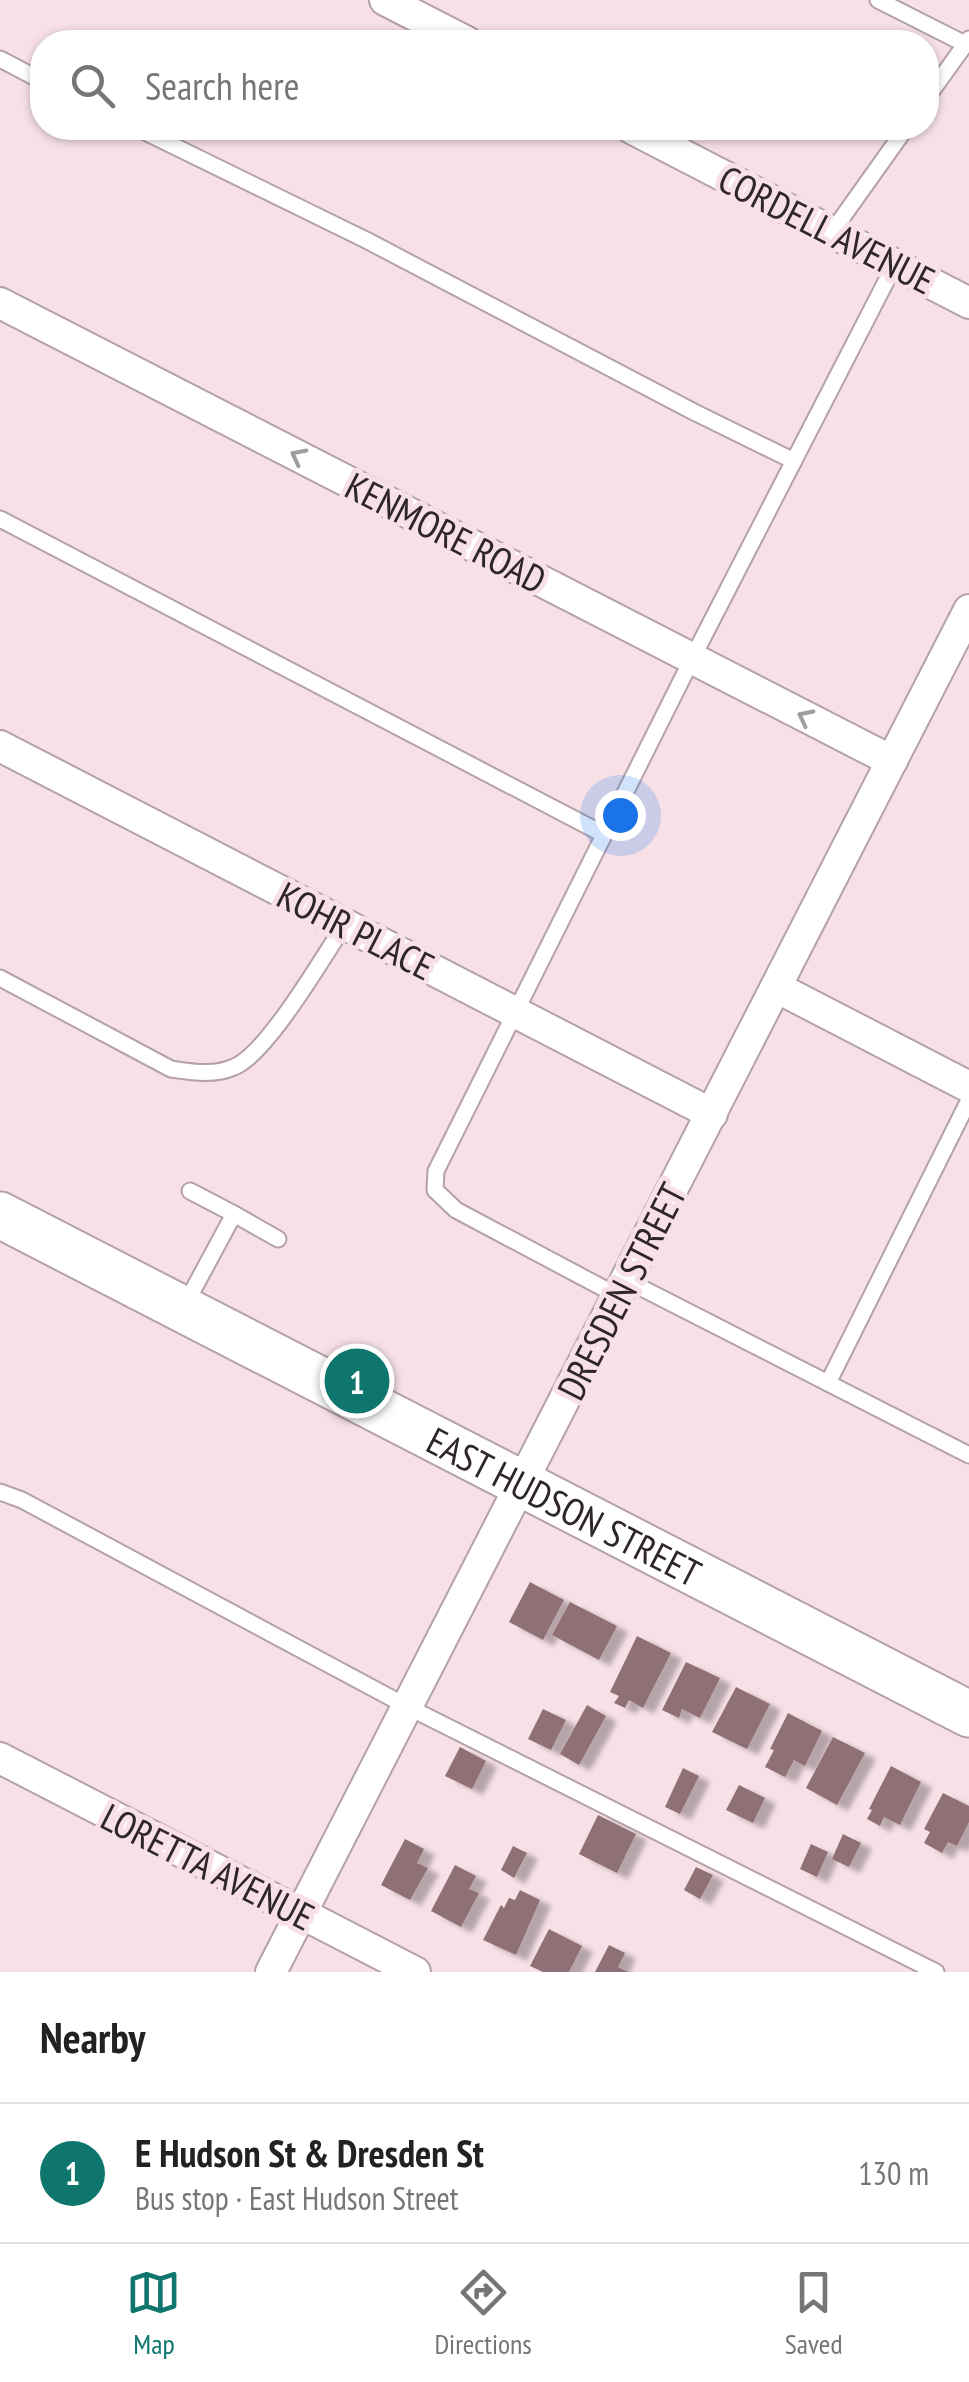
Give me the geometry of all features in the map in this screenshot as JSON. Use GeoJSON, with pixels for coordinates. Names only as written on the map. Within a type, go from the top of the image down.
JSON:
{"type":"FeatureCollection","features":[{"type":"Feature","properties":{"kind":"main road","name":"EAST HUDSON STREET"},"geometry":{"type":"LineString","coordinates":[[0,1215],[969,1714]]}},
{"type":"Feature","properties":{"kind":"street"},"geometry":{"type":"LineString","coordinates":[[385,0],[444,30]]}},
{"type":"Feature","properties":{"kind":"street","name":"CORDELL AVENUE"},"geometry":{"type":"LineString","coordinates":[[654,140],[969,302]]}},
{"type":"Feature","properties":{"kind":"street","name":"KENMORE ROAD"},"geometry":{"type":"LineString","coordinates":[[0,302],[892,762]]}},
{"type":"Feature","properties":{"kind":"street","name":"DRESDEN STREET"},"geometry":{"type":"LineString","coordinates":[[272,1972],[969,610]]}},
{"type":"Feature","properties":{"kind":"street","name":"KOHR PLACE"},"geometry":{"type":"LineString","coordinates":[[0,746],[712,1114]]}},
{"type":"Feature","properties":{"kind":"street"},"geometry":{"type":"LineString","coordinates":[[776,986],[969,1087]]}},
{"type":"Feature","properties":{"kind":"street","name":"LORETTA AVENUE"},"geometry":{"type":"LineString","coordinates":[[0,1758],[416,1972]]}},
{"type":"Feature","properties":{"kind":"lane"},"geometry":{"type":"LineString","coordinates":[[878,0],[967,41],[939,80]]}},
{"type":"Feature","properties":{"kind":"lane"},"geometry":{"type":"LineString","coordinates":[[0,59],[30,74]]}},
{"type":"Feature","properties":{"kind":"lane"},"geometry":{"type":"LineString","coordinates":[[162,140],[366,240],[694,412],[794,460]]}},
{"type":"Feature","properties":{"kind":"lane"},"geometry":{"type":"LineString","coordinates":[[832,232],[897,140]]}},
{"type":"Feature","properties":{"kind":"lane"},"geometry":{"type":"LineString","coordinates":[[895,264],[514,1011],[436,1171],[434,1190],[456,1210],[828,1383],[969,1455]]}},
{"type":"Feature","properties":{"kind":"lane"},"geometry":{"type":"LineString","coordinates":[[0,519],[603,834]]}},
{"type":"Feature","properties":{"kind":"lane"},"geometry":{"type":"LineString","coordinates":[[0,978],[172,1069],[200,1074],[236,1067],[264,1042],[345,924]]}},
{"type":"Feature","properties":{"kind":"lane"},"geometry":{"type":"LineString","coordinates":[[828,1383],[969,1100]]}},
{"type":"Feature","properties":{"kind":"lane"},"geometry":{"type":"LineString","coordinates":[[190,1191],[278,1238]]}},
{"type":"Feature","properties":{"kind":"lane"},"geometry":{"type":"LineString","coordinates":[[183,1309],[234,1214]]}},
{"type":"Feature","properties":{"kind":"lane"},"geometry":{"type":"LineString","coordinates":[[0,1492],[57,1518],[408,1707],[936,1972]]}},
{"type":"Feature","properties":{"kind":"building"},"geometry":{"type":"Polygon","coordinates":[[[530,1582],[564,1600],[543,1640],[509,1622],[530,1582]]]}},
{"type":"Feature","properties":{"kind":"building"},"geometry":{"type":"Polygon","coordinates":[[[570,1602],[617,1626],[599,1660],[552,1635],[570,1602]]]}},
{"type":"Feature","properties":{"kind":"building"},"geometry":{"type":"Polygon","coordinates":[[[637,1636],[671,1653],[643,1708],[629,1700],[625,1708],[614,1703],[619,1696],[610,1692],[637,1636]]]}},
{"type":"Feature","properties":{"kind":"building"},"geometry":{"type":"Polygon","coordinates":[[[686,1662],[720,1678],[700,1718],[682,1709],[679,1718],[662,1710],[686,1662]]]}},
{"type":"Feature","properties":{"kind":"building"},"geometry":{"type":"Polygon","coordinates":[[[736,1687],[770,1704],[747,1749],[712,1732],[736,1687]]]}},
{"type":"Feature","properties":{"kind":"building"},"geometry":{"type":"Polygon","coordinates":[[[587,1705],[606,1716],[579,1765],[560,1754],[587,1705]]]}},
{"type":"Feature","properties":{"kind":"building"},"geometry":{"type":"Polygon","coordinates":[[[543,1709],[566,1720],[551,1750],[528,1739],[543,1709]]]}},
{"type":"Feature","properties":{"kind":"building"},"geometry":{"type":"Polygon","coordinates":[[[788,1713],[822,1731],[805,1766],[794,1760],[785,1777],[765,1767],[788,1713]]]}},
{"type":"Feature","properties":{"kind":"building"},"geometry":{"type":"Polygon","coordinates":[[[833,1737],[865,1753],[837,1805],[806,1788],[833,1737]]]}},
{"type":"Feature","properties":{"kind":"building"},"geometry":{"type":"Polygon","coordinates":[[[460,1747],[486,1761],[472,1789],[445,1776],[460,1747]]]}},
{"type":"Feature","properties":{"kind":"building"},"geometry":{"type":"Polygon","coordinates":[[[891,1766],[921,1782],[900,1825],[884,1817],[880,1826],[867,1819],[891,1766]]]}},
{"type":"Feature","properties":{"kind":"building"},"geometry":{"type":"Polygon","coordinates":[[[683,1768],[699,1776],[680,1814],[665,1807],[683,1768]]]}},
{"type":"Feature","properties":{"kind":"building"},"geometry":{"type":"Polygon","coordinates":[[[739,1785],[765,1798],[753,1823],[726,1810],[739,1785]]]}},
{"type":"Feature","properties":{"kind":"building"},"geometry":{"type":"Polygon","coordinates":[[[943,1793],[969,1806],[969,1822],[957,1846],[948,1842],[942,1853],[924,1843],[930,1832],[924,1829],[943,1793]]]}},
{"type":"Feature","properties":{"kind":"building"},"geometry":{"type":"Polygon","coordinates":[[[598,1815],[636,1834],[617,1873],[579,1854],[598,1815]]]}},
{"type":"Feature","properties":{"kind":"building"},"geometry":{"type":"Polygon","coordinates":[[[843,1834],[861,1843],[849,1867],[832,1859],[843,1834]]]}},
{"type":"Feature","properties":{"kind":"building"},"geometry":{"type":"Polygon","coordinates":[[[405,1839],[424,1849],[417,1863],[428,1868],[410,1900],[381,1885],[405,1839]]]}},
{"type":"Feature","properties":{"kind":"building"},"geometry":{"type":"Polygon","coordinates":[[[811,1844],[828,1852],[817,1877],[800,1869],[811,1844]]]}},
{"type":"Feature","properties":{"kind":"building"},"geometry":{"type":"Polygon","coordinates":[[[513,1846],[527,1853],[514,1878],[501,1870],[513,1846]]]}},
{"type":"Feature","properties":{"kind":"building"},"geometry":{"type":"Polygon","coordinates":[[[455,1865],[476,1876],[469,1889],[479,1893],[461,1927],[431,1911],[455,1865]]]}},
{"type":"Feature","properties":{"kind":"building"},"geometry":{"type":"Polygon","coordinates":[[[696,1867],[713,1875],[700,1899],[684,1890],[696,1867]]]}},
{"type":"Feature","properties":{"kind":"building"},"geometry":{"type":"Polygon","coordinates":[[[520,1890],[540,1900],[516,1955],[483,1940],[501,1905],[504,1908],[509,1898],[515,1900],[520,1890]]]}},
{"type":"Feature","properties":{"kind":"building"},"geometry":{"type":"Polygon","coordinates":[[[549,1929],[582,1946],[569,1972],[543,1972],[530,1966],[549,1929]]]}},
{"type":"Feature","properties":{"kind":"building"},"geometry":{"type":"Polygon","coordinates":[[[609,1945],[625,1953],[618,1967],[628,1972],[595,1972],[609,1945]]]}},
{"type":"Feature","properties":{"kind":"place","name":"E Hudson St & Dresden St"},"geometry":{"type":"Point","coordinates":[357,1381]}}]}
